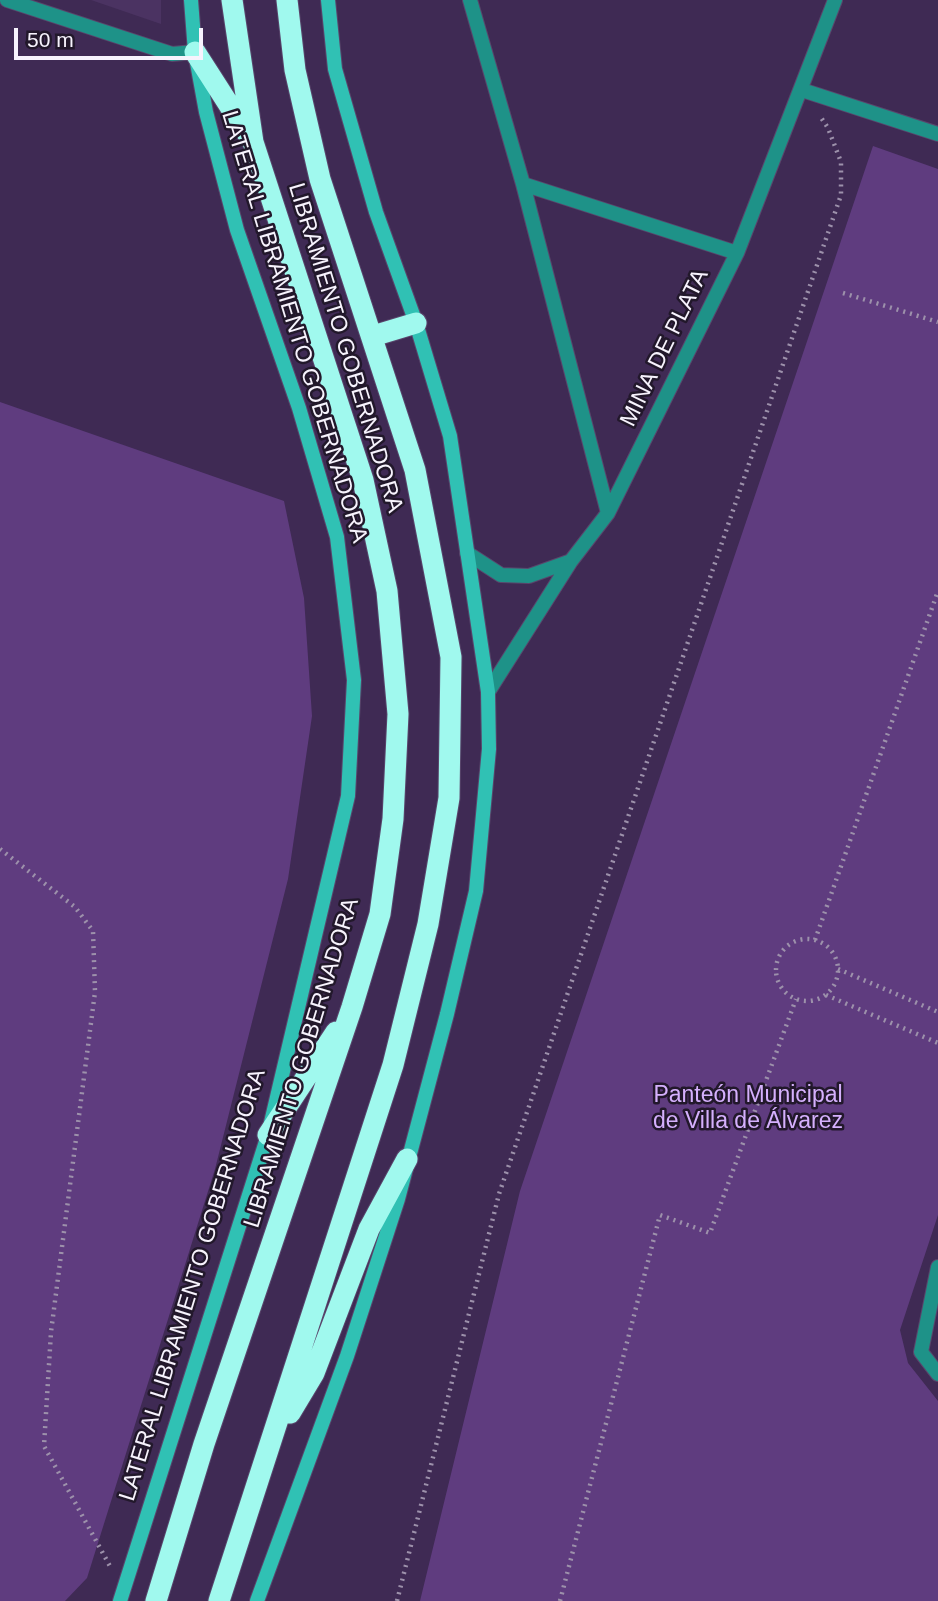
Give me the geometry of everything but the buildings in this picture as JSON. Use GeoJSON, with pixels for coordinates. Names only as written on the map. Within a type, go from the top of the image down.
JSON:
{"type":"FeatureCollection","features":[{"type":"Feature","properties":{"kind":"highway","name":"LIBRAMIENTO GOBERNADORA"},"geometry":{"type":"LineString","coordinates":[[156,1601],[204,1444],[352,1007],[380,914],[393,819],[398,714],[387,591],[363,480],[253,142],[232,0]]}},
{"type":"Feature","properties":{"kind":"highway","name":"LIBRAMIENTO GOBERNADORA"},"geometry":{"type":"LineString","coordinates":[[219,1601],[393,1065],[428,924],[449,798],[451,657],[415,470],[320,179],[295,70],[287,0]]}},
{"type":"Feature","properties":{"kind":"highway"},"geometry":{"type":"LineString","coordinates":[[195,52],[253,142]]}},
{"type":"Feature","properties":{"kind":"highway"},"geometry":{"type":"LineString","coordinates":[[373,336],[416,323]]}},
{"type":"Feature","properties":{"kind":"highway"},"geometry":{"type":"LineString","coordinates":[[268,1135],[352,1007]]}},
{"type":"Feature","properties":{"kind":"highway"},"geometry":{"type":"LineString","coordinates":[[273,1441],[314,1373],[369,1229],[407,1159]]}},
{"type":"Feature","properties":{"kind":"street"},"geometry":{"type":"LineString","coordinates":[[7,0],[172,54],[195,52]]}},
{"type":"Feature","properties":{"kind":"street","name":"LATERAL LIBRAMIENTO GOBERNADORA"},"geometry":{"type":"LineString","coordinates":[[121,1596],[268,1135],[348,796],[354,680],[337,537],[299,408],[237,230],[206,112],[195,52],[191,0]]}},
{"type":"Feature","properties":{"kind":"street"},"geometry":{"type":"LineString","coordinates":[[257,1601],[347,1356],[407,1159],[447,1014],[476,891],[489,749],[488,692],[450,436],[416,323],[376,212],[335,69],[328,0]]}},
{"type":"Feature","properties":{"kind":"street"},"geometry":{"type":"LineString","coordinates":[[470,0],[523,184],[608,513]]}},
{"type":"Feature","properties":{"kind":"street","name":"MINA DE PLATA"},"geometry":{"type":"LineString","coordinates":[[488,692],[571,561],[608,513],[737,253],[835,0]]}},
{"type":"Feature","properties":{"kind":"street"},"geometry":{"type":"LineString","coordinates":[[802,90],[938,134]]}},
{"type":"Feature","properties":{"kind":"street"},"geometry":{"type":"LineString","coordinates":[[523,184],[737,253]]}},
{"type":"Feature","properties":{"kind":"street"},"geometry":{"type":"LineString","coordinates":[[467,553],[501,575],[529,576],[571,561]]}},
{"type":"Feature","properties":{"kind":"street"},"geometry":{"type":"LineString","coordinates":[[938,1267],[921,1352],[938,1374]]}},
{"type":"Feature","properties":{"kind":"street"},"geometry":{"type":"LineString","coordinates":[[921,1352],[938,1360]]}},
{"type":"Feature","properties":{"kind":"path"},"geometry":{"type":"LineString","coordinates":[[397,1601],[499,1194],[841,195],[841,162],[828,128],[802,90]]}},
{"type":"Feature","properties":{"kind":"path"},"geometry":{"type":"LineString","coordinates":[[843,293],[938,322]]}},
{"type":"Feature","properties":{"kind":"path"},"geometry":{"type":"LineString","coordinates":[[815,940],[938,592]]}},
{"type":"Feature","properties":{"kind":"path"},"geometry":{"type":"LineString","coordinates":[[0,849],[75,907],[93,931],[95,992],[51,1332],[44,1446],[121,1596]]}},
{"type":"Feature","properties":{"kind":"path"},"geometry":{"type":"LineString","coordinates":[[826,995],[836,979],[838,969],[831,951],[815,940],[805,939],[786,946],[776,965],[779,986],[796,999],[806,1001],[826,995],[938,1043]]}},
{"type":"Feature","properties":{"kind":"path"},"geometry":{"type":"LineString","coordinates":[[838,969],[938,1012]]}},
{"type":"Feature","properties":{"kind":"path"},"geometry":{"type":"LineString","coordinates":[[560,1601],[660,1215],[710,1233],[796,999]]}},
{"type":"Feature","properties":{"kind":"shaded area"},"geometry":{"type":"Polygon","coordinates":[[[91,0],[161,0],[161,24],[91,0]]]}},
{"type":"Feature","properties":{"kind":"green space","name":"Panteón Municipal de Villa de Álvarez"},"geometry":{"type":"Polygon","coordinates":[[[873,146],[938,169],[938,1215],[900,1330],[908,1363],[938,1401],[938,1601],[420,1601],[520,1191],[873,146]]]}},
{"type":"Feature","properties":{"kind":"green space"},"geometry":{"type":"Polygon","coordinates":[[[0,402],[284,501],[304,598],[312,716],[288,879],[215,1169],[87,1578],[65,1601],[0,1601],[0,402]]]}}]}
